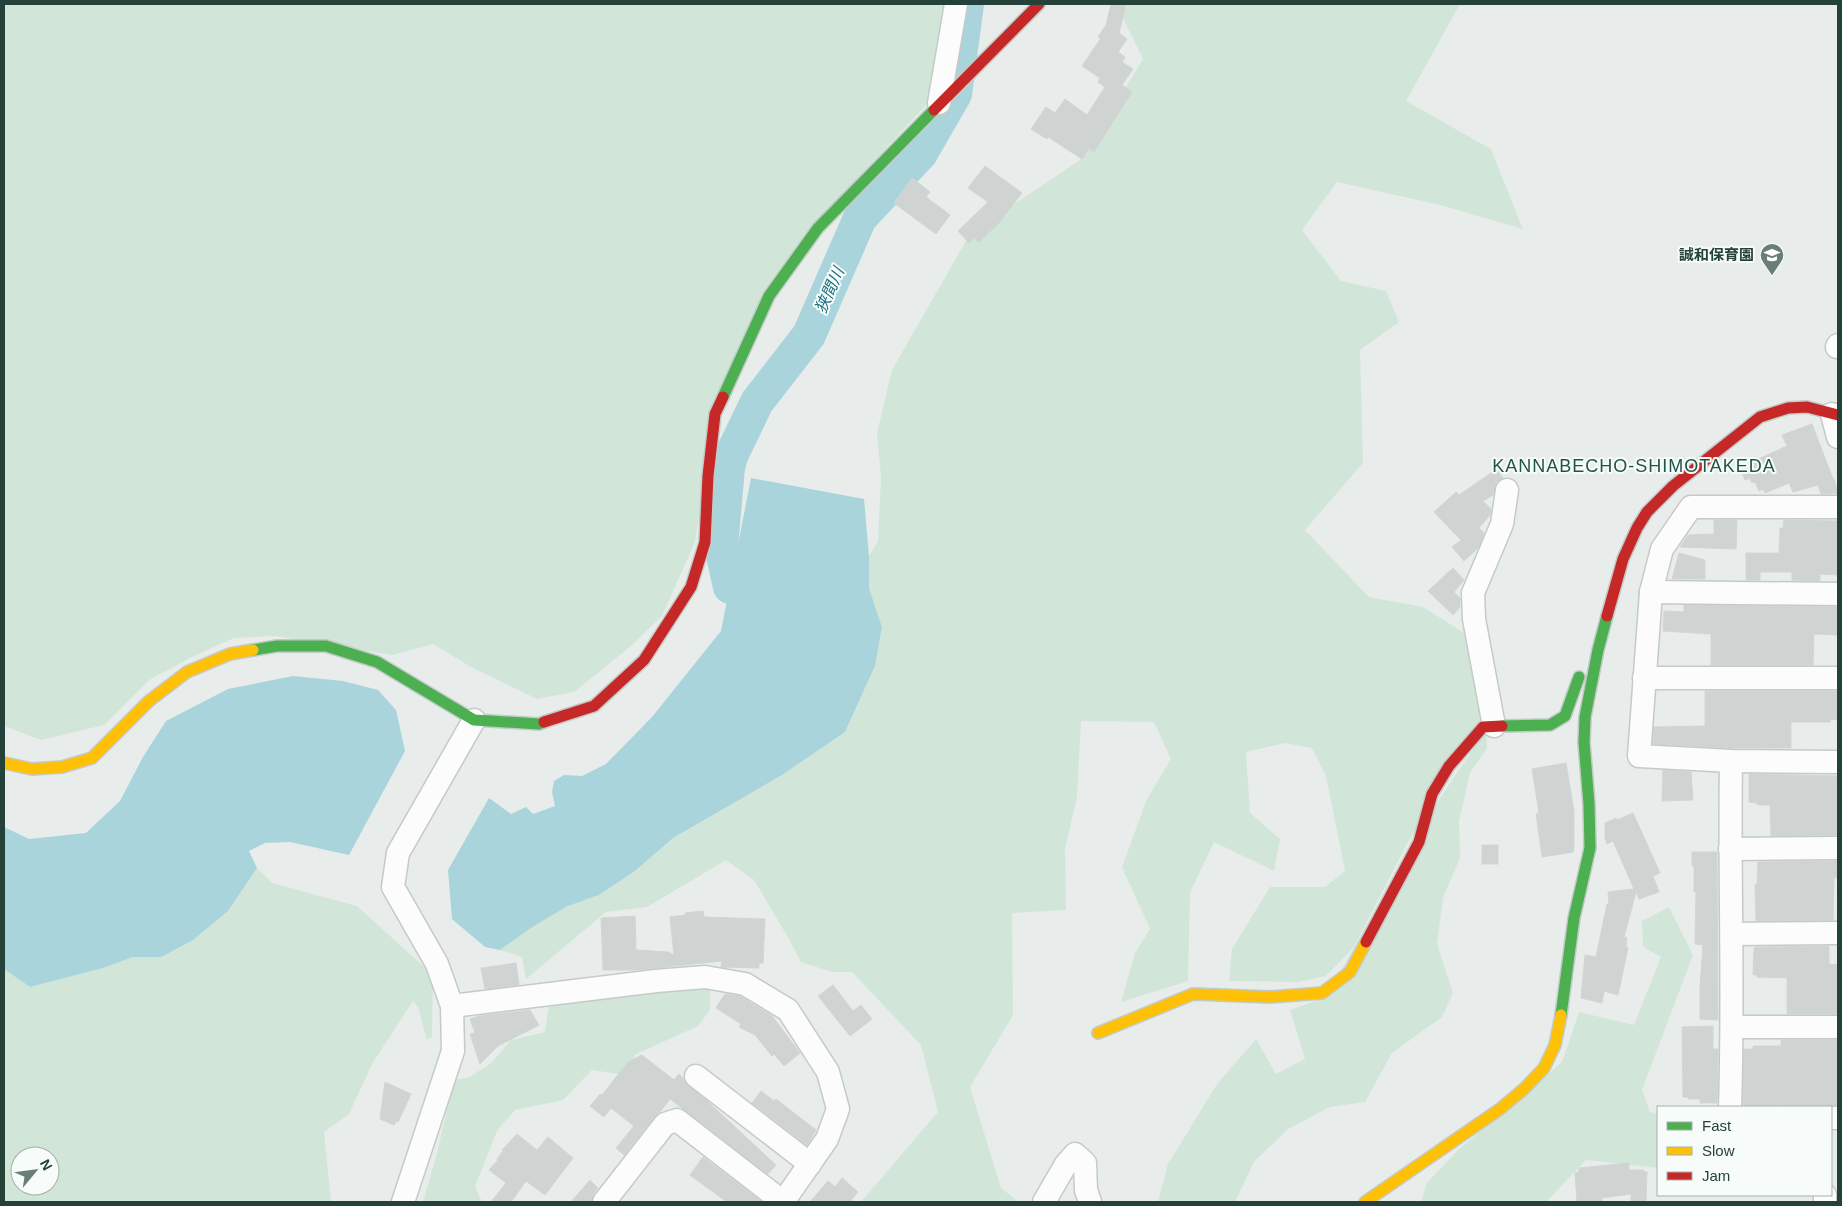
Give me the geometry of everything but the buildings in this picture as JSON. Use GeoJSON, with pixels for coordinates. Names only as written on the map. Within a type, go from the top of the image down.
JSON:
{"type":"FeatureCollection","features":[{"type":"Feature","properties":{"kind":"street"},"geometry":{"type":"LineString","coordinates":[[939,103],[956,4]]}},
{"type":"Feature","properties":{"kind":"street"},"geometry":{"type":"LineString","coordinates":[[4,763],[32,769],[62,767],[92,758],[149,701],[187,672],[230,654],[277,646],[326,646],[377,662],[474,720],[539,724],[594,706],[644,660],[691,587],[705,542],[708,476],[715,414],[769,296],[818,228],[939,103],[1039,4]]}},
{"type":"Feature","properties":{"kind":"street"},"geometry":{"type":"LineString","coordinates":[[1365,1202],[1500,1109],[1525,1088],[1544,1068],[1555,1045],[1562,1018],[1574,918],[1590,848],[1584,742],[1585,717],[1598,650],[1623,559],[1637,528],[1647,512],[1673,486],[1760,417],[1788,408],[1807,407],[1835,414],[1838,437]]}},
{"type":"Feature","properties":{"kind":"street"},"geometry":{"type":"LineString","coordinates":[[1494,726],[1474,618],[1473,594],[1502,524],[1507,490]]}},
{"type":"Feature","properties":{"kind":"street"},"geometry":{"type":"LineString","coordinates":[[1838,506],[1691,507],[1662,549],[1651,592],[1639,756],[1731,761],[1838,762]]}},
{"type":"Feature","properties":{"kind":"street"},"geometry":{"type":"LineString","coordinates":[[1651,592],[1838,594]]}},
{"type":"Feature","properties":{"kind":"street"},"geometry":{"type":"LineString","coordinates":[[1098,1033],[1193,994],[1270,997],[1322,993],[1350,972],[1419,842],[1432,794],[1449,766],[1483,727],[1550,725],[1565,716],[1584,664],[1598,650]]}},
{"type":"Feature","properties":{"kind":"street"},"geometry":{"type":"LineString","coordinates":[[1644,678],[1838,678]]}},
{"type":"Feature","properties":{"kind":"street"},"geometry":{"type":"LineString","coordinates":[[403,1202],[453,1051],[452,1006],[436,964],[393,887],[398,853],[474,720]]}},
{"type":"Feature","properties":{"kind":"street"},"geometry":{"type":"LineString","coordinates":[[1730,1106],[1733,1027],[1730,849],[1731,761]]}},
{"type":"Feature","properties":{"kind":"street"},"geometry":{"type":"LineString","coordinates":[[1730,849],[1838,848]]}},
{"type":"Feature","properties":{"kind":"street"},"geometry":{"type":"LineString","coordinates":[[1732,934],[1838,933]]}},
{"type":"Feature","properties":{"kind":"street"},"geometry":{"type":"LineString","coordinates":[[452,1006],[656,981],[705,977],[745,984],[788,1010],[828,1072],[838,1109],[827,1139],[783,1202],[677,1120],[666,1124],[604,1202]]}},
{"type":"Feature","properties":{"kind":"street"},"geometry":{"type":"LineString","coordinates":[[1733,1027],[1838,1027]]}},
{"type":"Feature","properties":{"kind":"street"},"geometry":{"type":"LineString","coordinates":[[696,1076],[810,1164]]}},
{"type":"Feature","properties":{"kind":"street"},"geometry":{"type":"LineString","coordinates":[[1044,1202],[1066,1164],[1075,1154],[1086,1163],[1086,1190],[1090,1202]]}},
{"type":"Feature","properties":{"kind":"green space"},"geometry":{"type":"Polygon","coordinates":[[[4,4],[947,4],[931,100],[817,221],[716,405],[695,542],[662,616],[631,646],[574,692],[537,699],[471,667],[433,644],[392,655],[275,636],[234,638],[192,657],[149,680],[104,725],[41,740],[4,726],[4,4]]]}},
{"type":"Feature","properties":{"kind":"green space"},"geometry":{"type":"Polygon","coordinates":[[[1116,4],[1460,4],[1406,101],[1491,149],[1523,229],[1440,205],[1337,182],[1302,230],[1341,281],[1386,291],[1399,322],[1360,350],[1363,463],[1305,530],[1369,597],[1423,607],[1469,636],[1485,716],[1407,844],[1354,947],[1326,976],[1298,982],[1229,981],[1232,949],[1270,887],[1325,887],[1345,871],[1326,776],[1312,748],[1285,743],[1246,752],[1250,813],[1280,839],[1274,871],[1214,842],[1190,893],[1188,981],[1121,1002],[1135,953],[1150,929],[1122,867],[1147,799],[1171,759],[1154,722],[1081,721],[1077,797],[1065,849],[1066,910],[1012,913],[1013,1015],[970,1087],[1001,1188],[1019,1202],[861,1202],[938,1112],[921,1045],[852,972],[832,972],[801,962],[754,880],[726,860],[647,907],[606,912],[526,979],[522,957],[500,950],[534,926],[568,906],[599,895],[635,871],[673,838],[782,775],[845,732],[875,666],[882,627],[869,588],[869,556],[878,541],[881,477],[877,433],[892,370],[970,234],[1083,158],[1143,59],[1116,4]]]}},
{"type":"Feature","properties":{"kind":"green space"},"geometry":{"type":"Polygon","coordinates":[[[1486,730],[1487,748],[1470,773],[1459,821],[1460,858],[1443,898],[1437,944],[1453,993],[1442,1017],[1392,1053],[1365,1102],[1330,1107],[1288,1129],[1254,1162],[1235,1202],[1158,1202],[1168,1164],[1217,1084],[1256,1039],[1276,1074],[1305,1059],[1290,1010],[1326,997],[1436,804],[1486,730]]]}},
{"type":"Feature","properties":{"kind":"green space"},"geometry":{"type":"Polygon","coordinates":[[[257,868],[272,883],[357,906],[433,975],[432,1037],[427,1040],[418,1007],[413,1001],[372,1064],[349,1114],[324,1132],[331,1202],[4,1202],[4,969],[30,987],[103,968],[133,957],[161,957],[228,911],[257,868]]]}},
{"type":"Feature","properties":{"kind":"green space"},"geometry":{"type":"Polygon","coordinates":[[[1669,907],[1693,955],[1642,1090],[1650,1112],[1657,1114],[1657,1168],[1586,1160],[1546,1202],[1421,1202],[1427,1183],[1456,1152],[1562,1062],[1579,1012],[1634,1025],[1661,957],[1643,947],[1642,921],[1669,907]]]}},
{"type":"Feature","properties":{"kind":"green space"},"geometry":{"type":"Polygon","coordinates":[[[684,986],[710,988],[710,1010],[698,1026],[634,1055],[631,1076],[592,1070],[563,1100],[515,1110],[497,1131],[475,1186],[482,1202],[423,1202],[436,1157],[454,1080],[470,1077],[491,1063],[511,1040],[545,1032],[549,1005],[650,994],[684,986]]]}},
{"type":"Feature","properties":{"kind":"water"},"geometry":{"type":"Polygon","coordinates":[[[751,478],[864,499],[869,556],[869,588],[882,627],[875,666],[845,732],[782,775],[673,838],[635,871],[599,895],[568,906],[534,926],[500,950],[485,947],[452,919],[448,870],[489,798],[511,814],[526,807],[533,814],[555,806],[552,792],[554,781],[564,775],[582,776],[606,764],[652,717],[721,631],[751,478]]]}},
{"type":"Feature","properties":{"kind":"water"},"geometry":{"type":"Polygon","coordinates":[[[293,676],[343,681],[378,690],[396,710],[405,751],[349,855],[290,842],[265,843],[249,851],[257,868],[228,911],[193,940],[161,957],[133,957],[103,968],[30,987],[4,969],[4,827],[29,839],[86,833],[120,801],[143,757],[166,721],[228,689],[293,676]]]}},
{"type":"Feature","properties":{"kind":"waterway","name":"狭間川"},"geometry":{"type":"LineString","coordinates":[[730,587],[721,546],[728,468],[731,456],[757,402],[809,335],[860,218],[921,153],[955,94],[967,4]]}},
{"type":"Feature","properties":{"kind":"traffic: fast"},"geometry":{"type":"LineString","coordinates":[[723,397],[769,296],[818,228],[934,110]]}},
{"type":"Feature","properties":{"kind":"traffic: fast"},"geometry":{"type":"LineString","coordinates":[[1561,1015],[1574,918],[1590,848],[1584,742],[1585,717],[1598,650],[1607,616]]}},
{"type":"Feature","properties":{"kind":"traffic: fast"},"geometry":{"type":"LineString","coordinates":[[253,650],[277,646],[326,646],[377,662],[474,720],[539,724],[544,722]]}},
{"type":"Feature","properties":{"kind":"traffic: fast"},"geometry":{"type":"LineString","coordinates":[[1502,726],[1550,725],[1565,716],[1579,677]]}},
{"type":"Feature","properties":{"kind":"traffic: slow"},"geometry":{"type":"LineString","coordinates":[[4,763],[32,769],[62,767],[92,758],[149,701],[187,672],[230,654],[253,650]]}},
{"type":"Feature","properties":{"kind":"traffic: slow"},"geometry":{"type":"LineString","coordinates":[[1098,1033],[1193,994],[1270,997],[1322,993],[1350,972],[1366,942]]}},
{"type":"Feature","properties":{"kind":"traffic: slow"},"geometry":{"type":"LineString","coordinates":[[1365,1202],[1500,1109],[1525,1088],[1544,1068],[1555,1045],[1561,1015]]}},
{"type":"Feature","properties":{"kind":"traffic: jam"},"geometry":{"type":"LineString","coordinates":[[934,110],[1039,4]]}},
{"type":"Feature","properties":{"kind":"traffic: jam"},"geometry":{"type":"LineString","coordinates":[[544,722],[594,706],[644,660],[691,587],[705,542],[708,476],[715,414],[723,397]]}},
{"type":"Feature","properties":{"kind":"traffic: jam"},"geometry":{"type":"LineString","coordinates":[[1607,616],[1623,559],[1637,528],[1647,512],[1673,486],[1760,417],[1788,408],[1807,407],[1838,415]]}},
{"type":"Feature","properties":{"kind":"traffic: jam"},"geometry":{"type":"LineString","coordinates":[[1366,942],[1419,842],[1432,794],[1449,766],[1483,727],[1502,726]]}},
{"type":"Feature","properties":{"kind":"place","name":"誠和保育園"},"geometry":{"type":"Point","coordinates":[1772,276]}},
{"type":"Feature","properties":{"kind":"district","name":"KANNABECHO-SHIMOTAKEDA"},"geometry":{"type":"Point","coordinates":[1634,466]}}]}
